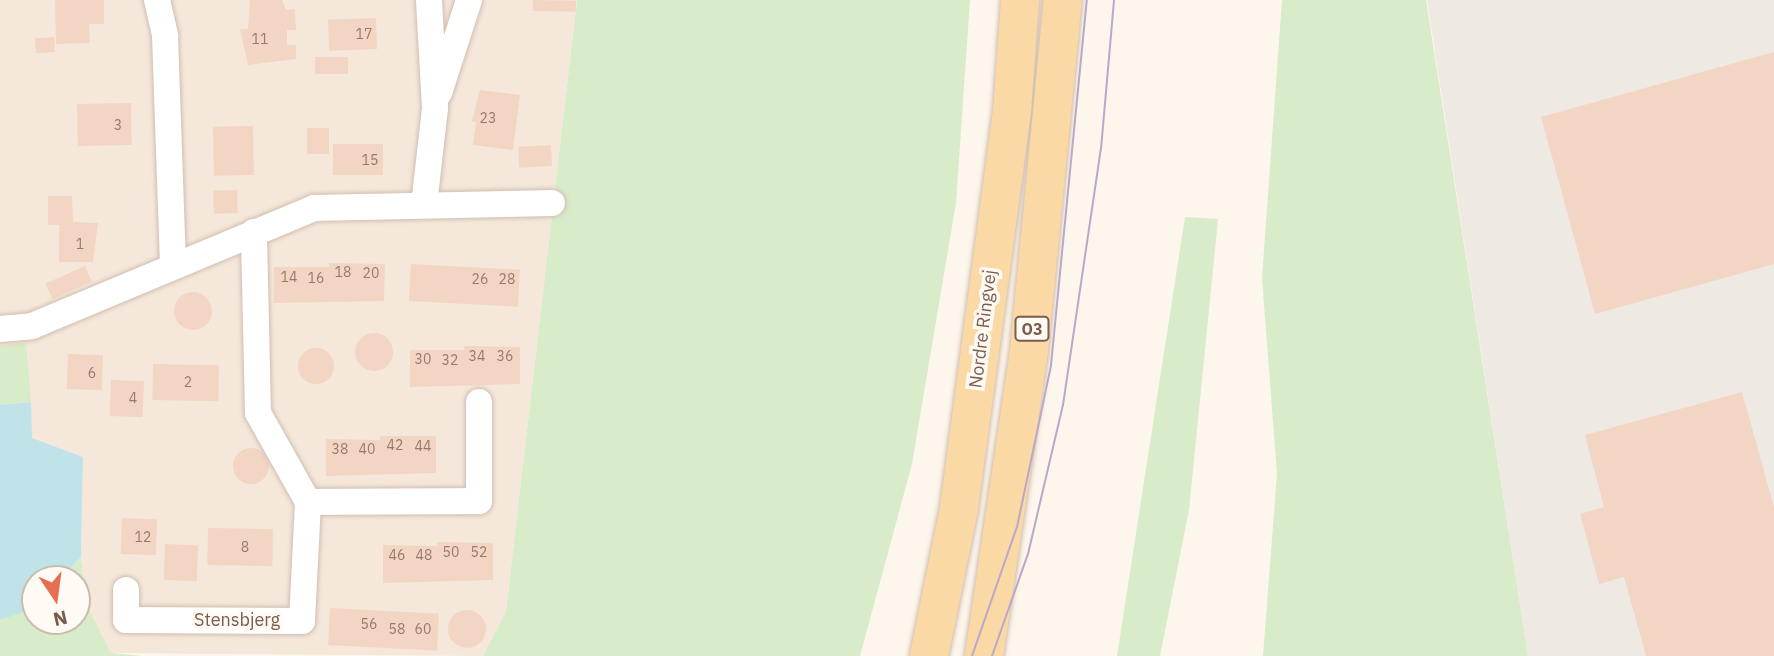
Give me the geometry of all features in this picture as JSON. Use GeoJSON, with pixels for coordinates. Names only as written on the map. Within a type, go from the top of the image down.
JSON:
{"type":"FeatureCollection","features":[{"type":"Feature","properties":{"kind":"main road","name":"Nordre Ringvej"},"geometry":{"type":"LineString","coordinates":[[929,656],[959,508],[1012,112],[1020,0]]}},
{"type":"Feature","properties":{"kind":"main road","name":"O3"},"geometry":{"type":"LineString","coordinates":[[984,656],[1029,351],[1063,0]]}},
{"type":"Feature","properties":{"kind":"street"},"geometry":{"type":"LineString","coordinates":[[157,0],[165,36],[173,266]]}},
{"type":"Feature","properties":{"kind":"street"},"geometry":{"type":"LineString","coordinates":[[165,36],[173,0]]}},
{"type":"Feature","properties":{"kind":"street"},"geometry":{"type":"LineString","coordinates":[[424,205],[435,108],[429,0]]}},
{"type":"Feature","properties":{"kind":"street"},"geometry":{"type":"LineString","coordinates":[[435,108],[469,0]]}},
{"type":"Feature","properties":{"kind":"street"},"geometry":{"type":"LineString","coordinates":[[0,329],[32,326],[314,208],[552,203]]}},
{"type":"Feature","properties":{"kind":"street"},"geometry":{"type":"LineString","coordinates":[[254,232],[258,412],[308,502],[479,501],[479,402]]}},
{"type":"Feature","properties":{"kind":"street","name":"Stensbjerg"},"geometry":{"type":"LineString","coordinates":[[126,590],[126,620],[302,621],[308,502]]}},
{"type":"Feature","properties":{"kind":"shaded area"},"geometry":{"type":"Polygon","coordinates":[[[0,0],[577,0],[506,611],[483,656],[111,653],[91,613],[91,565],[82,565],[83,457],[31,438],[26,343],[0,346],[0,0]]]}},
{"type":"Feature","properties":{"kind":"shaded area"},"geometry":{"type":"Polygon","coordinates":[[[1427,0],[1774,0],[1774,656],[1528,656],[1427,0]]]}},
{"type":"Feature","properties":{"kind":"green space"},"geometry":{"type":"Polygon","coordinates":[[[577,0],[970,0],[956,203],[912,464],[860,656],[483,656],[506,611],[577,0]]]}},
{"type":"Feature","properties":{"kind":"green space"},"geometry":{"type":"Polygon","coordinates":[[[1282,0],[1426,0],[1528,656],[1263,656],[1277,474],[1262,278],[1282,0]]]}},
{"type":"Feature","properties":{"kind":"green space"},"geometry":{"type":"Polygon","coordinates":[[[1185,217],[1218,219],[1189,510],[1160,656],[1117,656],[1185,217]]]}},
{"type":"Feature","properties":{"kind":"green space"},"geometry":{"type":"Polygon","coordinates":[[[26,342],[31,402],[0,405],[0,346],[26,342]]]}},
{"type":"Feature","properties":{"kind":"green space"},"geometry":{"type":"Polygon","coordinates":[[[81,557],[82,565],[73,565],[81,557]]]}},
{"type":"Feature","properties":{"kind":"green space"},"geometry":{"type":"Polygon","coordinates":[[[21,612],[21,635],[91,635],[91,613],[111,653],[141,656],[0,656],[0,620],[21,612]]]}},
{"type":"Feature","properties":{"kind":"water"},"geometry":{"type":"Polygon","coordinates":[[[31,402],[32,438],[83,457],[81,557],[73,565],[21,565],[21,613],[0,620],[0,405],[31,402]]]}},
{"type":"Feature","properties":{"kind":"building"},"geometry":{"type":"Polygon","coordinates":[[[55,0],[104,0],[104,24],[89,24],[90,43],[56,44],[55,0]]]}},
{"type":"Feature","properties":{"kind":"building"},"geometry":{"type":"Polygon","coordinates":[[[250,0],[282,0],[286,10],[295,9],[296,30],[287,30],[287,45],[296,45],[296,59],[248,65],[240,29],[248,29],[250,0]]]}},
{"type":"Feature","properties":{"kind":"building"},"geometry":{"type":"Polygon","coordinates":[[[533,0],[576,1],[576,12],[533,11],[533,0]]]}},
{"type":"Feature","properties":{"kind":"building"},"geometry":{"type":"Polygon","coordinates":[[[376,18],[377,49],[329,51],[328,20],[376,18]]]}},
{"type":"Feature","properties":{"kind":"building"},"geometry":{"type":"Polygon","coordinates":[[[54,37],[55,52],[36,53],[35,38],[54,37]]]}},
{"type":"Feature","properties":{"kind":"building"},"geometry":{"type":"Polygon","coordinates":[[[1774,52],[1774,264],[1595,314],[1541,117],[1774,52]]]}},
{"type":"Feature","properties":{"kind":"building"},"geometry":{"type":"Polygon","coordinates":[[[315,57],[348,57],[348,74],[315,74],[315,57]]]}},
{"type":"Feature","properties":{"kind":"building"},"geometry":{"type":"Polygon","coordinates":[[[480,90],[520,95],[513,150],[473,145],[476,122],[472,122],[480,90]]]}},
{"type":"Feature","properties":{"kind":"building"},"geometry":{"type":"Polygon","coordinates":[[[131,103],[132,145],[78,146],[77,104],[131,103]]]}},
{"type":"Feature","properties":{"kind":"building"},"geometry":{"type":"Polygon","coordinates":[[[253,126],[254,175],[214,176],[213,127],[253,126]]]}},
{"type":"Feature","properties":{"kind":"building"},"geometry":{"type":"Polygon","coordinates":[[[307,128],[329,128],[329,154],[307,154],[307,128]]]}},
{"type":"Feature","properties":{"kind":"building"},"geometry":{"type":"Polygon","coordinates":[[[333,144],[383,144],[383,175],[333,175],[333,144]]]}},
{"type":"Feature","properties":{"kind":"building"},"geometry":{"type":"Polygon","coordinates":[[[551,145],[552,166],[519,168],[518,147],[551,145]]]}},
{"type":"Feature","properties":{"kind":"building"},"geometry":{"type":"Polygon","coordinates":[[[237,190],[238,213],[214,214],[213,191],[237,190]]]}},
{"type":"Feature","properties":{"kind":"building"},"geometry":{"type":"Polygon","coordinates":[[[48,196],[72,196],[73,222],[98,223],[93,262],[59,262],[59,225],[48,225],[48,196]]]}},
{"type":"Feature","properties":{"kind":"building"},"geometry":{"type":"Polygon","coordinates":[[[329,263],[385,264],[384,301],[274,303],[274,267],[329,267],[329,263]]]}},
{"type":"Feature","properties":{"kind":"building"},"geometry":{"type":"Polygon","coordinates":[[[411,264],[520,270],[518,307],[409,301],[411,264]]]}},
{"type":"Feature","properties":{"kind":"building"},"geometry":{"type":"Polygon","coordinates":[[[85,266],[92,282],[53,299],[46,283],[85,266]]]}},
{"type":"Feature","properties":{"kind":"building"},"geometry":{"type":"Polygon","coordinates":[[[193,292],[206,298],[212,311],[206,324],[193,330],[180,324],[174,311],[180,298],[193,292]]]}},
{"type":"Feature","properties":{"kind":"building"},"geometry":{"type":"Polygon","coordinates":[[[374,333],[387,339],[393,352],[387,365],[374,371],[361,365],[355,352],[361,339],[374,333]]]}},
{"type":"Feature","properties":{"kind":"building"},"geometry":{"type":"Polygon","coordinates":[[[464,346],[520,347],[520,384],[410,387],[410,350],[464,350],[464,346]]]}},
{"type":"Feature","properties":{"kind":"building"},"geometry":{"type":"Polygon","coordinates":[[[316,348],[329,353],[334,366],[329,379],[316,384],[303,379],[298,366],[303,353],[316,348]]]}},
{"type":"Feature","properties":{"kind":"building"},"geometry":{"type":"Polygon","coordinates":[[[68,354],[103,355],[102,390],[67,389],[68,354]]]}},
{"type":"Feature","properties":{"kind":"building"},"geometry":{"type":"Polygon","coordinates":[[[153,364],[219,365],[218,401],[152,400],[153,364]]]}},
{"type":"Feature","properties":{"kind":"building"},"geometry":{"type":"Polygon","coordinates":[[[111,380],[144,381],[143,417],[110,416],[111,380]]]}},
{"type":"Feature","properties":{"kind":"building"},"geometry":{"type":"Polygon","coordinates":[[[1742,392],[1774,507],[1774,656],[1646,656],[1624,577],[1599,584],[1580,514],[1604,507],[1585,435],[1742,392]]]}},
{"type":"Feature","properties":{"kind":"building"},"geometry":{"type":"Polygon","coordinates":[[[380,436],[436,436],[436,473],[326,476],[326,439],[380,440],[380,436]]]}},
{"type":"Feature","properties":{"kind":"building"},"geometry":{"type":"Polygon","coordinates":[[[251,448],[264,453],[269,466],[264,479],[251,484],[238,479],[233,466],[238,453],[251,448]]]}},
{"type":"Feature","properties":{"kind":"building"},"geometry":{"type":"Polygon","coordinates":[[[122,518],[157,519],[156,555],[121,554],[122,518]]]}},
{"type":"Feature","properties":{"kind":"building"},"geometry":{"type":"Polygon","coordinates":[[[208,528],[273,529],[272,566],[207,565],[208,528]]]}},
{"type":"Feature","properties":{"kind":"building"},"geometry":{"type":"Polygon","coordinates":[[[437,542],[493,543],[493,580],[383,583],[383,545],[437,546],[437,542]]]}},
{"type":"Feature","properties":{"kind":"building"},"geometry":{"type":"Polygon","coordinates":[[[165,544],[198,545],[197,581],[164,580],[165,544]]]}},
{"type":"Feature","properties":{"kind":"building"},"geometry":{"type":"Polygon","coordinates":[[[330,608],[439,614],[437,651],[328,645],[330,608]]]}},
{"type":"Feature","properties":{"kind":"building"},"geometry":{"type":"Polygon","coordinates":[[[467,610],[481,615],[486,629],[481,643],[467,648],[453,643],[448,629],[453,615],[467,610]]]}},
{"type":"Feature","properties":{"kind":"tram line"},"geometry":{"type":"LineString","coordinates":[[972,656],[1017,527],[1051,365],[1087,0]]}},
{"type":"Feature","properties":{"kind":"tram line"},"geometry":{"type":"LineString","coordinates":[[992,656],[1028,554],[1063,405],[1101,149],[1114,0]]}}]}
